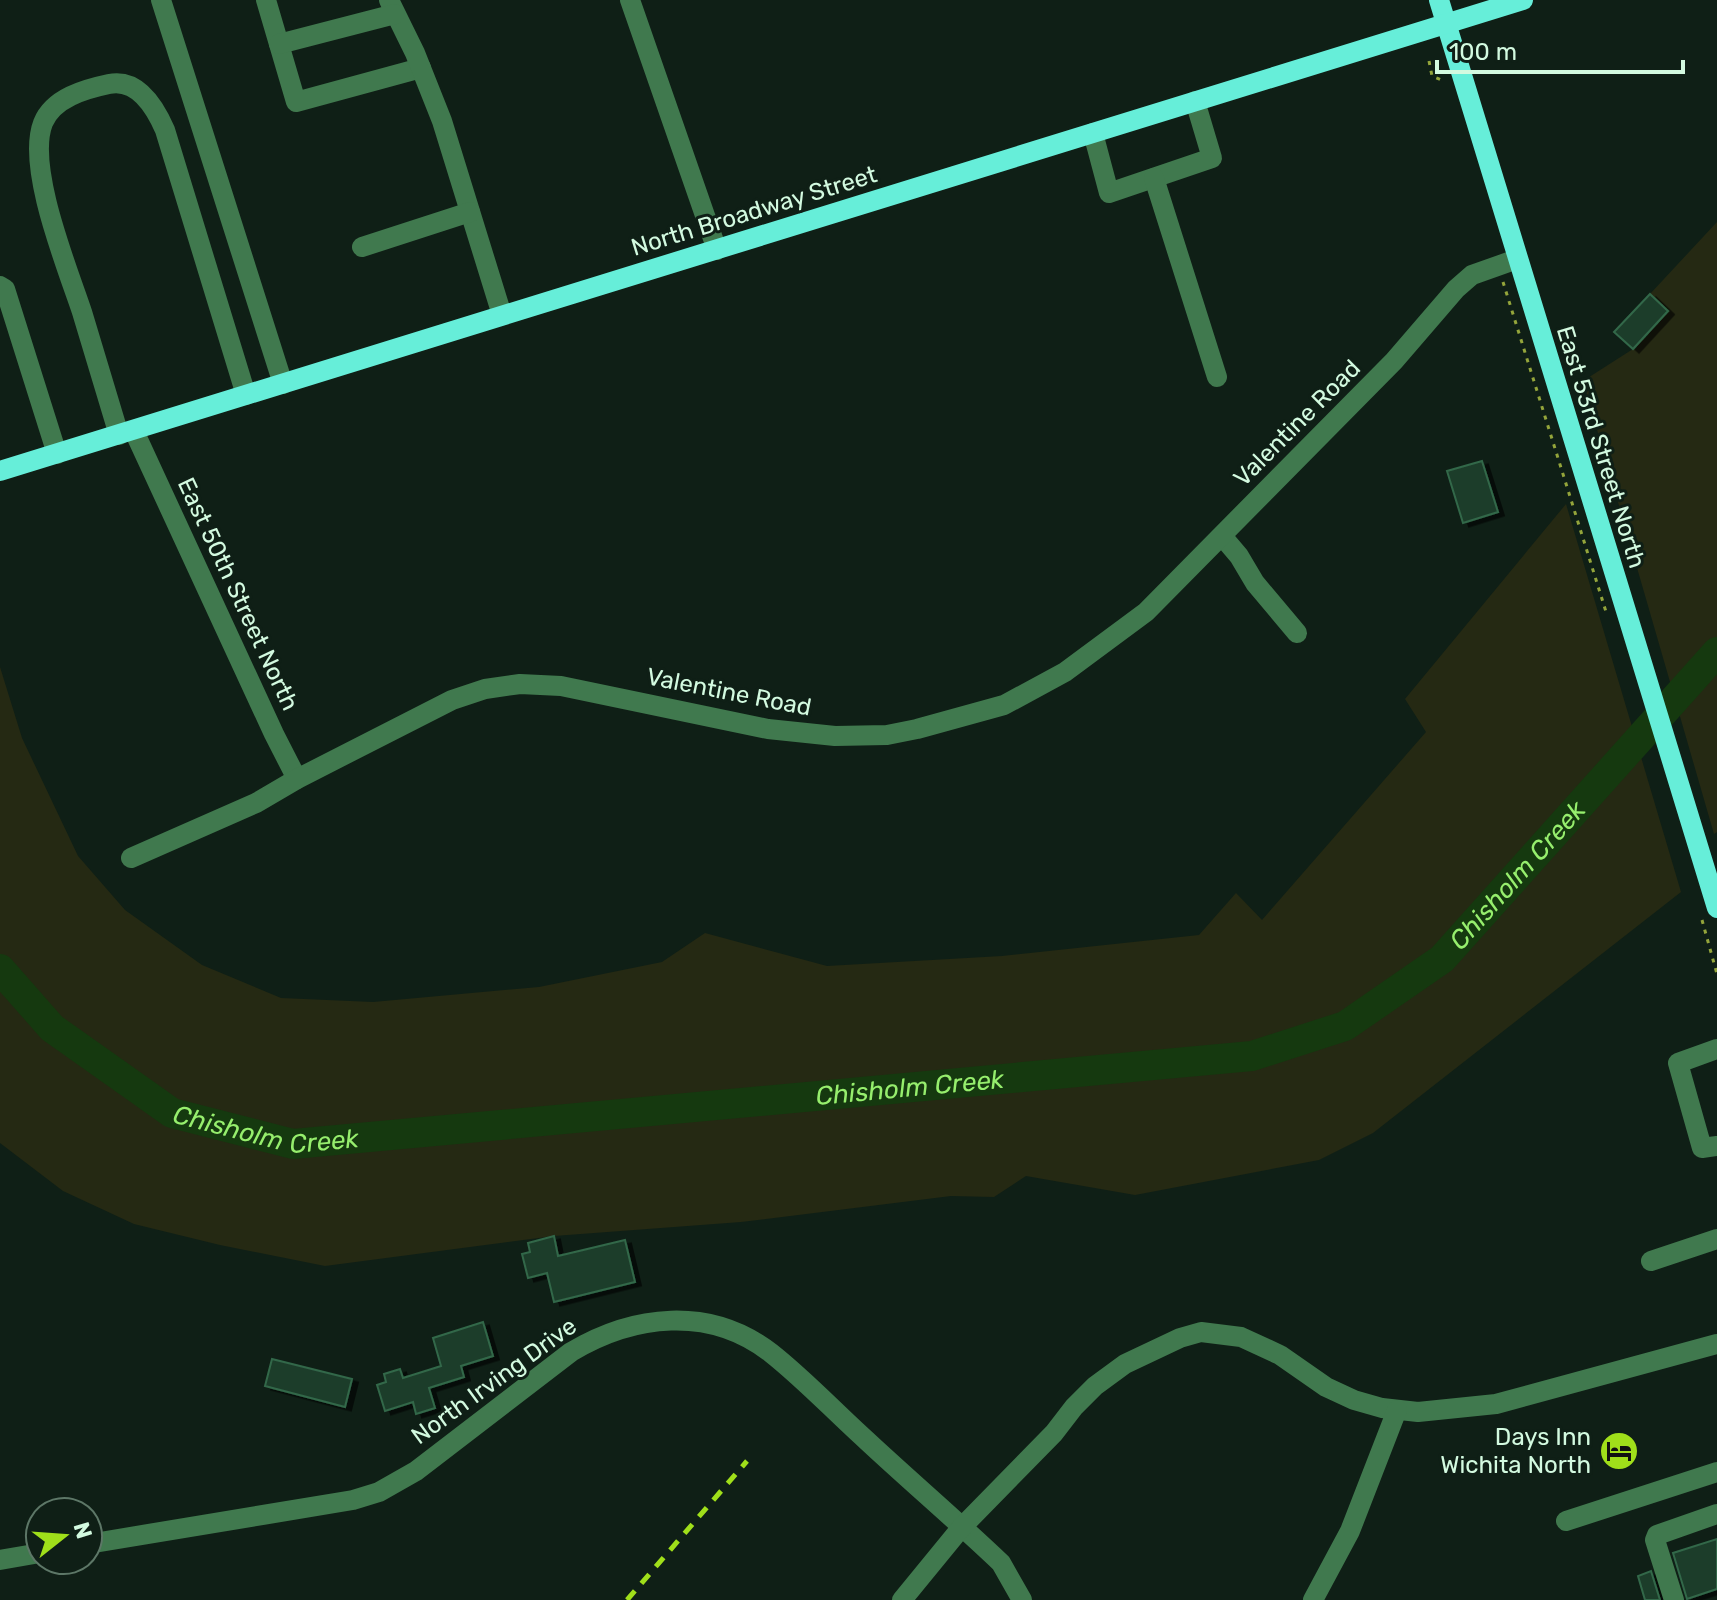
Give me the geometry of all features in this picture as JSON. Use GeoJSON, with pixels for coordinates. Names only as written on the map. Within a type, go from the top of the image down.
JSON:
{"type":"FeatureCollection","features":[{"type":"Feature","properties":{"kind":"main road","name":"East 53rd Street North"},"geometry":{"type":"LineString","coordinates":[[1439,0],[1508,262],[1637,651],[1717,908]]}},
{"type":"Feature","properties":{"kind":"main road","name":"North Broadway Street"},"geometry":{"type":"LineString","coordinates":[[0,471],[1523,0]]}},
{"type":"Feature","properties":{"kind":"street"},"geometry":{"type":"LineString","coordinates":[[161,0],[283,384]]}},
{"type":"Feature","properties":{"kind":"street"},"geometry":{"type":"LineString","coordinates":[[266,0],[296,102],[421,68]]}},
{"type":"Feature","properties":{"kind":"street"},"geometry":{"type":"LineString","coordinates":[[630,0],[717,250]]}},
{"type":"Feature","properties":{"kind":"street"},"geometry":{"type":"LineString","coordinates":[[279,44],[392,7],[442,121],[502,315]]}},
{"type":"Feature","properties":{"kind":"street","name":"East 50th Street North"},"geometry":{"type":"LineString","coordinates":[[246,395],[157,111],[128,84],[114,83],[72,96],[54,107],[44,120],[39,159],[53,222],[126,433],[297,779]]}},
{"type":"Feature","properties":{"kind":"street"},"geometry":{"type":"LineString","coordinates":[[1093,133],[1109,193],[1212,158],[1195,101]]}},
{"type":"Feature","properties":{"kind":"street"},"geometry":{"type":"LineString","coordinates":[[1154,178],[1217,377]]}},
{"type":"Feature","properties":{"kind":"street"},"geometry":{"type":"LineString","coordinates":[[362,247],[470,212]]}},
{"type":"Feature","properties":{"kind":"street","name":"Valentine Road"},"geometry":{"type":"LineString","coordinates":[[131,858],[256,803],[452,700],[485,689],[520,684],[561,686],[809,735],[887,735],[946,723],[1004,705],[1065,672],[1146,612],[1394,361],[1456,289],[1472,275],[1508,262]]}},
{"type":"Feature","properties":{"kind":"street"},"geometry":{"type":"LineString","coordinates":[[0,286],[5,289],[57,454]]}},
{"type":"Feature","properties":{"kind":"street"},"geometry":{"type":"LineString","coordinates":[[1222,536],[1239,556],[1255,583],[1297,633]]}},
{"type":"Feature","properties":{"kind":"street"},"geometry":{"type":"LineString","coordinates":[[1717,1049],[1678,1063],[1702,1148],[1717,1146]]}},
{"type":"Feature","properties":{"kind":"street"},"geometry":{"type":"LineString","coordinates":[[1651,1261],[1717,1239]]}},
{"type":"Feature","properties":{"kind":"street","name":"North Irving Drive"},"geometry":{"type":"LineString","coordinates":[[104,1541],[353,1500],[379,1492],[416,1471],[571,1352],[622,1327],[666,1319],[720,1328],[769,1352],[1001,1563],[1022,1600]]}},
{"type":"Feature","properties":{"kind":"street"},"geometry":{"type":"LineString","coordinates":[[902,1600],[961,1528],[1095,1386],[1151,1349],[1190,1335],[1219,1333],[1261,1345],[1326,1387],[1354,1400],[1397,1410],[1439,1411],[1496,1404],[1716,1347]]}},
{"type":"Feature","properties":{"kind":"street"},"geometry":{"type":"LineString","coordinates":[[1313,1600],[1350,1531],[1397,1410]]}},
{"type":"Feature","properties":{"kind":"street"},"geometry":{"type":"LineString","coordinates":[[1566,1521],[1717,1472]]}},
{"type":"Feature","properties":{"kind":"street"},"geometry":{"type":"LineString","coordinates":[[1674,1600],[1655,1540],[1657,1535],[1717,1514]]}},
{"type":"Feature","properties":{"kind":"street"},"geometry":{"type":"LineString","coordinates":[[0,1560],[24,1556]]}},
{"type":"Feature","properties":{"kind":"path"},"geometry":{"type":"LineString","coordinates":[[1429,61],[1432,76],[1448,82]]}},
{"type":"Feature","properties":{"kind":"path"},"geometry":{"type":"LineString","coordinates":[[1508,262],[1607,617]]}},
{"type":"Feature","properties":{"kind":"green space"},"geometry":{"type":"Polygon","coordinates":[[[1717,222],[1717,832],[1714,834],[1583,381],[1633,349],[1668,311],[1650,294],[1717,222]]]}},
{"type":"Feature","properties":{"kind":"green space"},"geometry":{"type":"Polygon","coordinates":[[[1566,504],[1681,892],[1373,1133],[1319,1160],[1135,1195],[1026,1176],[994,1197],[951,1196],[741,1222],[554,1236],[325,1266],[134,1224],[63,1191],[0,1143],[0,667],[22,738],[78,856],[125,910],[202,965],[281,998],[373,1002],[539,987],[662,962],[705,933],[827,966],[1002,956],[1199,935],[1236,893],[1262,920],[1426,732],[1405,699],[1566,504]]]}},
{"type":"Feature","properties":{"kind":"building"},"geometry":{"type":"Polygon","coordinates":[[[1650,294],[1668,311],[1633,349],[1614,332],[1650,294]]]}},
{"type":"Feature","properties":{"kind":"building"},"geometry":{"type":"Polygon","coordinates":[[[1482,461],[1498,512],[1463,523],[1447,471],[1482,461]]]}},
{"type":"Feature","properties":{"kind":"building"},"geometry":{"type":"Polygon","coordinates":[[[554,1236],[558,1256],[625,1240],[635,1282],[554,1302],[547,1273],[528,1278],[522,1254],[530,1252],[528,1243],[554,1236]]]}},
{"type":"Feature","properties":{"kind":"building"},"geometry":{"type":"Polygon","coordinates":[[[483,1322],[493,1356],[461,1366],[464,1377],[429,1388],[435,1408],[416,1414],[413,1402],[385,1411],[377,1385],[386,1382],[384,1374],[400,1369],[403,1378],[441,1366],[433,1338],[483,1322]]]}},
{"type":"Feature","properties":{"kind":"building"},"geometry":{"type":"Polygon","coordinates":[[[272,1359],[352,1379],[345,1407],[265,1386],[272,1359]]]}},
{"type":"Feature","properties":{"kind":"building"},"geometry":{"type":"Polygon","coordinates":[[[1717,1539],[1717,1589],[1687,1599],[1673,1553],[1717,1539]]]}},
{"type":"Feature","properties":{"kind":"building"},"geometry":{"type":"Polygon","coordinates":[[[1651,1571],[1660,1600],[1645,1600],[1638,1576],[1651,1571]]]}},
{"type":"Feature","properties":{"kind":"waterway","name":"Chisholm Creek"},"geometry":{"type":"LineString","coordinates":[[0,969],[52,1028],[172,1113],[293,1144],[1252,1056],[1345,1026],[1442,959],[1717,652]]}},
{"type":"Feature","properties":{"kind":"railway"},"geometry":{"type":"LineString","coordinates":[[627,1600],[747,1461]]}},
{"type":"Feature","properties":{"kind":"place","name":"Days Inn Wichita North"},"geometry":{"type":"Point","coordinates":[1619,1451]}}]}
